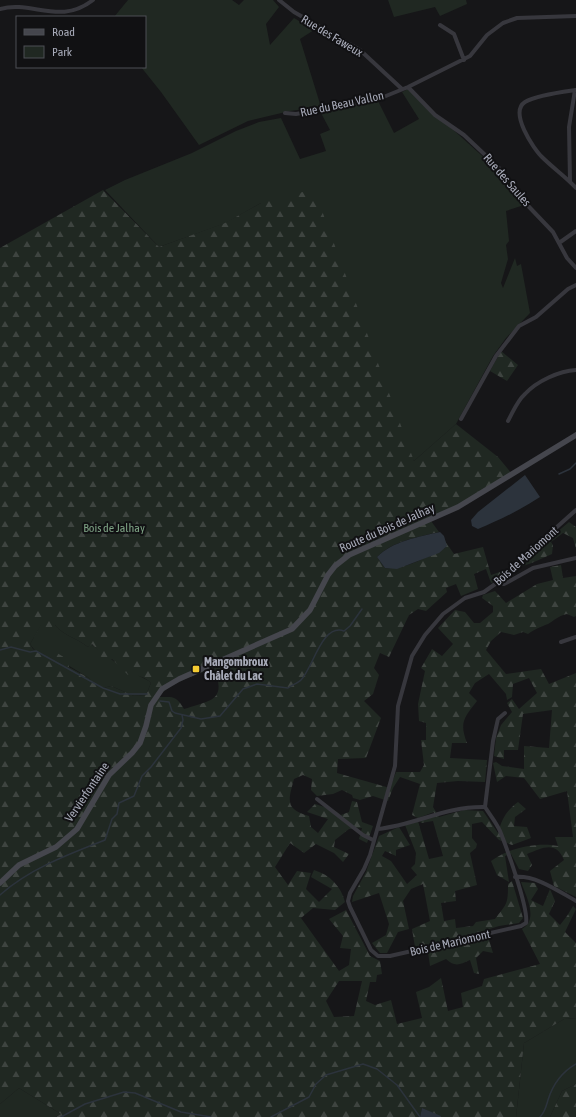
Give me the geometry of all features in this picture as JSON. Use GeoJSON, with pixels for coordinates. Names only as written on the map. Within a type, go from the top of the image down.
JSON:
{"type":"FeatureCollection","features":[{"type":"Feature","properties":{"kind":"main road","name":"Route du Bois de Jalhay"},"geometry":{"type":"LineString","coordinates":[[162,689],[179,679],[285,633],[305,616],[328,575],[335,566],[349,555],[458,508],[576,435]]}},
{"type":"Feature","properties":{"kind":"main road","name":"Vervierfontaine"},"geometry":{"type":"LineString","coordinates":[[0,882],[19,865],[56,847],[77,829],[109,775],[138,747],[145,731],[152,702],[162,689]]}},
{"type":"Feature","properties":{"kind":"street"},"geometry":{"type":"LineString","coordinates":[[50,6],[69,10],[84,7],[93,0]]}},
{"type":"Feature","properties":{"kind":"street"},"geometry":{"type":"LineString","coordinates":[[0,9],[14,1]]}},
{"type":"Feature","properties":{"kind":"street","name":"Rue des Faweux"},"geometry":{"type":"LineString","coordinates":[[281,1],[300,16],[360,50],[402,89]]}},
{"type":"Feature","properties":{"kind":"street","name":"Rue du Beau Vallon"},"geometry":{"type":"LineString","coordinates":[[285,113],[296,114],[363,102],[381,98],[408,88],[464,60],[470,56],[494,29],[503,23],[517,18],[576,16]]}},
{"type":"Feature","properties":{"kind":"street"},"geometry":{"type":"LineString","coordinates":[[440,25],[454,34],[464,60]]}},
{"type":"Feature","properties":{"kind":"street","name":"Rue des Saules"},"geometry":{"type":"LineString","coordinates":[[408,88],[435,115],[464,135],[499,168],[512,189],[549,226],[567,258],[576,268]]}},
{"type":"Feature","properties":{"kind":"street"},"geometry":{"type":"LineString","coordinates":[[570,181],[569,127],[575,90],[526,102],[519,109],[519,116],[533,146],[551,166],[570,181],[576,188]]}},
{"type":"Feature","properties":{"kind":"street"},"geometry":{"type":"LineString","coordinates":[[559,243],[576,231]]}},
{"type":"Feature","properties":{"kind":"street"},"geometry":{"type":"LineString","coordinates":[[461,419],[496,356],[519,326],[536,317],[568,289],[576,285]]}},
{"type":"Feature","properties":{"kind":"street"},"geometry":{"type":"LineString","coordinates":[[508,421],[525,393],[541,382],[564,372],[576,370]]}},
{"type":"Feature","properties":{"kind":"street","name":"Bois de Mariomont"},"geometry":{"type":"LineString","coordinates":[[485,807],[500,832],[526,908],[526,922],[521,926],[390,956],[378,956],[371,950],[348,901],[350,893],[364,870],[370,855],[395,766],[398,706],[412,656],[425,635],[443,614],[465,598],[484,592],[498,582],[576,510]]}},
{"type":"Feature","properties":{"kind":"street"},"geometry":{"type":"LineString","coordinates":[[498,582],[504,584],[533,568],[576,558]]}},
{"type":"Feature","properties":{"kind":"street"},"geometry":{"type":"LineString","coordinates":[[561,642],[576,636]]}},
{"type":"Feature","properties":{"kind":"street"},"geometry":{"type":"LineString","coordinates":[[378,829],[392,827],[455,809],[485,807],[493,741],[498,719],[505,713]]}},
{"type":"Feature","properties":{"kind":"street"},"geometry":{"type":"LineString","coordinates":[[317,800],[363,835],[373,840]]}},
{"type":"Feature","properties":{"kind":"street"},"geometry":{"type":"LineString","coordinates":[[515,877],[522,876],[539,881],[576,901]]}},
{"type":"Feature","properties":{"kind":"green space"},"geometry":{"type":"Polygon","coordinates":[[[128,0],[232,0],[239,5],[244,0],[273,0],[279,7],[266,24],[270,45],[294,18],[314,30],[300,39],[321,107],[290,111],[248,121],[199,145],[142,68],[146,68],[146,16],[115,16],[128,0]]]}},
{"type":"Feature","properties":{"kind":"green space"},"geometry":{"type":"Polygon","coordinates":[[[388,0],[466,0],[467,4],[440,16],[435,7],[394,17],[388,0]]]}},
{"type":"Feature","properties":{"kind":"green space"},"geometry":{"type":"Polygon","coordinates":[[[408,89],[495,168],[524,205],[506,211],[509,241],[506,245],[508,259],[501,283],[503,288],[515,258],[517,266],[521,264],[530,313],[506,338],[493,356],[456,424],[414,461],[261,203],[226,223],[159,247],[105,190],[125,180],[192,153],[236,131],[259,122],[281,118],[300,159],[326,151],[320,134],[330,130],[321,113],[378,101],[394,133],[419,119],[402,92],[408,89]]]}},
{"type":"Feature","properties":{"kind":"green space","name":"Bois de Jalhay"},"geometry":{"type":"Polygon","coordinates":[[[314,189],[414,461],[456,424],[498,457],[512,474],[431,521],[439,532],[406,540],[383,552],[377,557],[385,568],[401,567],[423,559],[445,548],[445,541],[454,554],[483,547],[491,575],[517,566],[569,522],[576,527],[576,549],[573,538],[563,533],[551,542],[553,545],[552,554],[519,568],[491,583],[486,569],[474,574],[478,589],[461,596],[456,584],[446,588],[447,592],[426,611],[418,609],[409,615],[389,657],[380,653],[374,668],[379,675],[373,694],[364,701],[381,718],[366,758],[338,759],[337,773],[390,788],[396,772],[420,772],[424,765],[421,740],[426,740],[426,723],[419,721],[418,704],[425,671],[421,668],[432,649],[442,656],[453,644],[438,628],[455,610],[465,612],[474,623],[480,623],[493,612],[493,606],[482,598],[483,595],[495,591],[506,603],[537,584],[553,580],[550,567],[561,565],[563,578],[576,576],[576,616],[574,617],[567,614],[564,615],[528,634],[523,632],[514,635],[501,632],[491,641],[486,650],[506,674],[541,669],[549,684],[576,673],[576,897],[554,886],[550,871],[564,860],[561,854],[553,848],[543,848],[527,854],[532,865],[528,871],[519,869],[511,854],[505,856],[509,882],[497,875],[491,861],[514,849],[541,845],[558,846],[555,837],[573,837],[567,791],[540,799],[524,778],[506,776],[497,782],[493,763],[496,762],[502,766],[524,769],[524,746],[549,748],[552,710],[523,714],[518,750],[504,750],[504,759],[494,756],[496,738],[501,725],[512,712],[507,703],[512,699],[519,709],[537,693],[529,678],[513,684],[512,697],[507,700],[506,694],[489,674],[475,683],[469,693],[477,701],[464,720],[463,730],[467,743],[452,743],[450,758],[487,760],[485,782],[458,781],[437,783],[433,807],[439,817],[464,810],[483,811],[498,833],[505,816],[514,805],[518,802],[526,809],[515,817],[514,826],[527,827],[531,838],[512,845],[499,840],[482,822],[472,824],[472,838],[477,844],[476,848],[470,853],[477,885],[455,891],[456,901],[441,903],[444,921],[455,919],[456,928],[473,926],[476,922],[495,919],[506,903],[508,896],[508,884],[512,881],[523,918],[519,923],[499,926],[458,939],[461,944],[488,937],[493,953],[483,951],[476,958],[479,974],[474,973],[470,960],[455,964],[446,959],[430,966],[428,952],[448,945],[444,942],[415,947],[412,929],[430,921],[423,884],[411,889],[403,901],[409,929],[398,932],[387,953],[380,953],[372,943],[386,935],[389,924],[379,893],[352,902],[353,896],[366,872],[379,836],[399,827],[410,845],[396,850],[396,856],[385,851],[382,856],[391,861],[407,884],[417,875],[411,868],[415,864],[416,853],[405,825],[418,821],[429,859],[443,856],[433,821],[421,823],[420,820],[434,816],[434,812],[418,818],[412,815],[420,784],[400,777],[393,788],[388,801],[373,796],[360,800],[353,798],[352,795],[342,790],[333,794],[317,796],[311,790],[312,779],[303,775],[294,779],[290,793],[290,803],[296,810],[309,816],[311,827],[318,833],[328,819],[307,812],[315,804],[334,810],[341,815],[349,812],[352,801],[357,802],[362,822],[373,826],[367,843],[359,839],[362,828],[349,829],[335,840],[334,847],[349,854],[343,862],[334,853],[316,844],[304,853],[290,843],[275,867],[288,885],[297,871],[311,873],[306,889],[319,902],[332,889],[311,877],[314,870],[330,878],[338,886],[345,902],[335,910],[313,908],[301,918],[339,971],[349,965],[351,949],[340,948],[343,936],[329,919],[346,910],[370,956],[380,961],[382,974],[377,975],[376,982],[370,982],[366,1001],[375,1005],[391,1000],[397,1024],[422,1018],[416,992],[429,987],[441,978],[448,1011],[463,1007],[461,993],[482,986],[484,979],[540,964],[522,929],[527,925],[530,919],[530,907],[521,882],[535,883],[538,889],[531,900],[543,906],[550,889],[555,901],[549,914],[560,925],[573,906],[576,909],[565,932],[576,943],[576,1018],[564,1019],[524,1043],[516,1117],[441,1117],[422,1108],[420,1117],[56,1117],[61,1114],[19,1088],[0,1104],[0,248],[103,190],[159,247],[225,223],[261,203],[314,189]],[[41,625],[30,644],[33,649],[43,655],[47,653],[51,655],[57,653],[67,659],[69,667],[89,678],[90,681],[104,688],[111,686],[134,696],[146,695],[151,683],[146,679],[128,675],[112,659],[109,660],[97,655],[98,650],[92,644],[88,647],[62,632],[55,625],[47,630],[41,625]],[[214,668],[191,676],[170,687],[158,697],[174,698],[179,701],[184,709],[214,698],[219,687],[214,668]],[[339,981],[326,1001],[334,1017],[354,1016],[362,981],[339,981]]]}},
{"type":"Feature","properties":{"kind":"green space"},"geometry":{"type":"Polygon","coordinates":[[[501,351],[518,365],[507,381],[490,371],[501,351]]]}},
{"type":"Feature","properties":{"kind":"green space"},"geometry":{"type":"Polygon","coordinates":[[[41,624],[55,625],[62,632],[88,647],[91,644],[119,665],[149,681],[151,683],[146,695],[134,696],[111,686],[104,688],[90,681],[89,678],[51,655],[44,655],[36,651],[30,644],[41,624]]]}},
{"type":"Feature","properties":{"kind":"green space"},"geometry":{"type":"Polygon","coordinates":[[[576,1018],[576,1084],[562,1091],[550,1117],[516,1117],[524,1043],[564,1019],[576,1018]]]}},
{"type":"Feature","properties":{"kind":"green space"},"geometry":{"type":"Polygon","coordinates":[[[576,1084],[576,1117],[550,1117],[562,1091],[576,1084]]]}},
{"type":"Feature","properties":{"kind":"green space"},"geometry":{"type":"Polygon","coordinates":[[[19,1088],[61,1114],[56,1117],[0,1117],[0,1104],[19,1088]]]}},
{"type":"Feature","properties":{"kind":"shaded area"},"geometry":{"type":"Polygon","coordinates":[[[525,475],[540,497],[486,526],[478,529],[472,526],[471,520],[478,512],[525,475]]]}},
{"type":"Feature","properties":{"kind":"shaded area"},"geometry":{"type":"Polygon","coordinates":[[[440,532],[444,536],[447,546],[439,553],[397,569],[385,568],[377,557],[398,543],[440,532]]]}},
{"type":"Feature","properties":{"kind":"shaded area"},"geometry":{"type":"Polygon","coordinates":[[[422,1108],[441,1116],[441,1117],[420,1117],[422,1108]]]}},
{"type":"Feature","properties":{"kind":"waterway"},"geometry":{"type":"LineString","coordinates":[[559,474],[570,469],[576,463]]}},
{"type":"Feature","properties":{"kind":"waterway"},"geometry":{"type":"LineString","coordinates":[[160,701],[169,702],[172,711],[175,713],[201,719],[220,716],[243,689],[257,684],[288,688],[301,680],[324,640],[336,630],[344,631],[350,626],[362,609]]}},
{"type":"Feature","properties":{"kind":"waterway"},"geometry":{"type":"LineString","coordinates":[[0,650],[11,647],[30,652],[36,651],[103,688],[120,694],[147,694]]}},
{"type":"Feature","properties":{"kind":"waterway"},"geometry":{"type":"LineString","coordinates":[[0,895],[36,870],[105,840],[112,819],[117,814],[119,803],[134,796],[142,776],[151,767],[181,728],[183,720],[182,715]]}},
{"type":"Feature","properties":{"kind":"waterway"},"geometry":{"type":"LineString","coordinates":[[271,1117],[309,1097],[316,1084],[326,1075],[363,1064],[377,1069],[397,1085],[420,1117]]}},
{"type":"Feature","properties":{"kind":"waterway"},"geometry":{"type":"LineString","coordinates":[[540,1117],[555,1084],[566,1071],[576,1064]]}},
{"type":"Feature","properties":{"kind":"waterway"},"geometry":{"type":"LineString","coordinates":[[61,1117],[85,1104],[124,1092],[135,1093],[181,1112],[211,1117]]}},
{"type":"Feature","properties":{"kind":"place","name":"Mangombroux Châlet du Lac"},"geometry":{"type":"Point","coordinates":[196,669]}}]}
